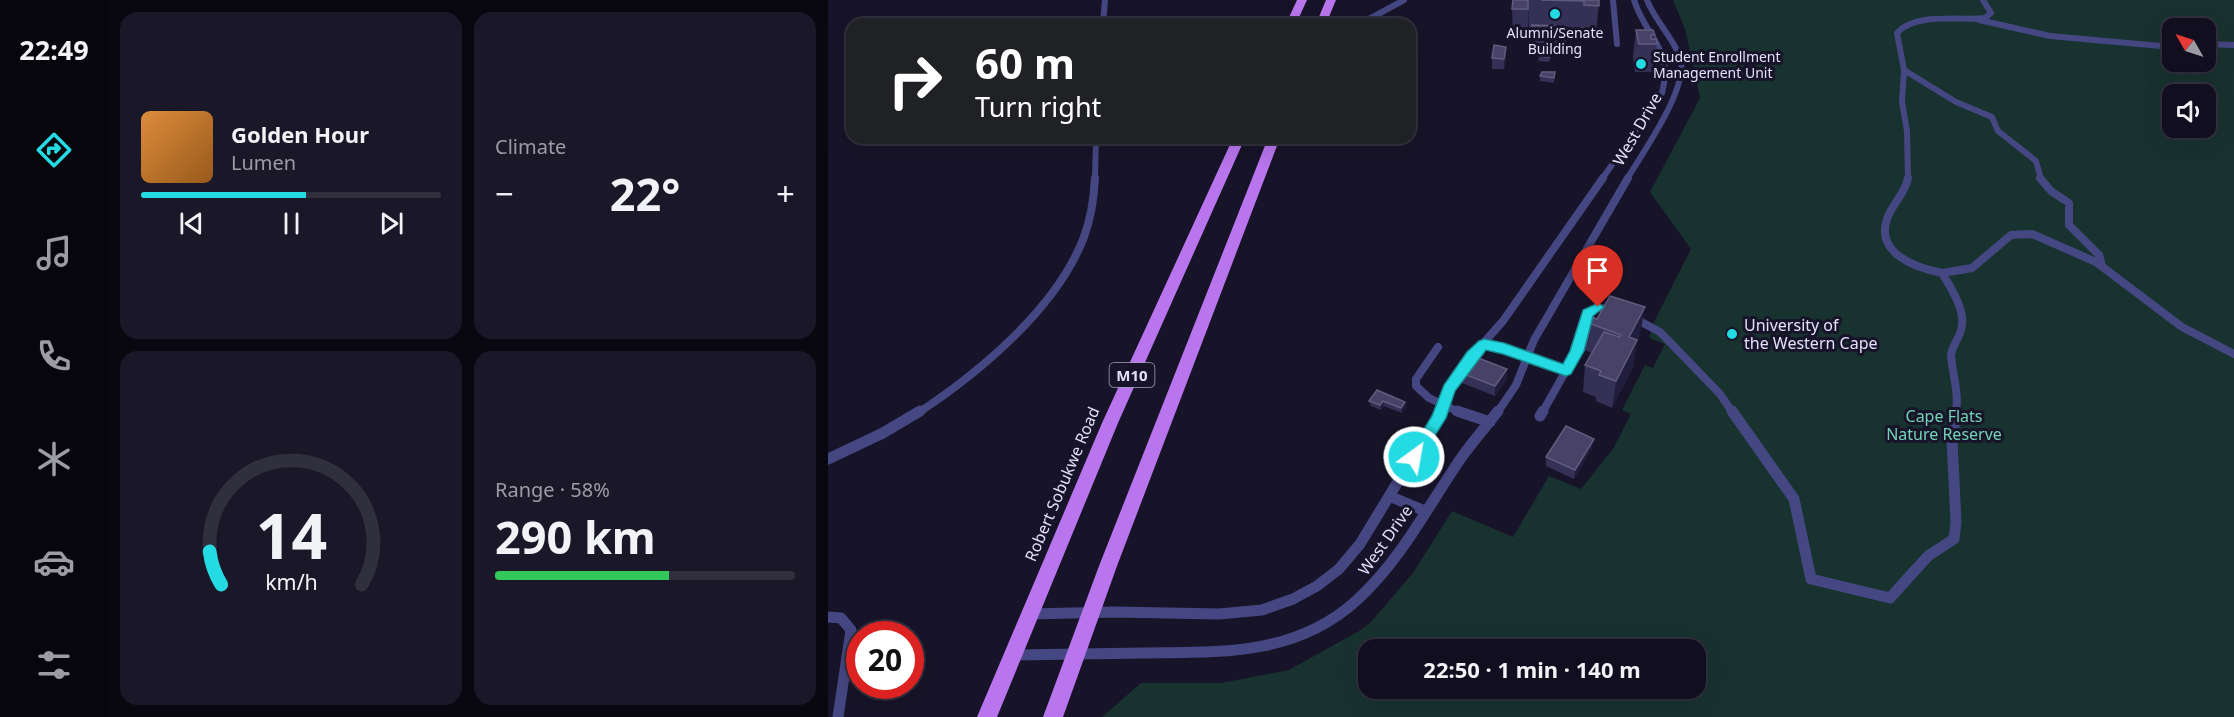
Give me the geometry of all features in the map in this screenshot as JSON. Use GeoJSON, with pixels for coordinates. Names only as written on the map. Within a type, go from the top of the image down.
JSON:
{"type":"FeatureCollection","features":[{"type":"Feature","properties":{"kind":"main road"},"geometry":{"type":"LineString","coordinates":[[1294,18],[1302,0]]}},
{"type":"Feature","properties":{"kind":"main road"},"geometry":{"type":"LineString","coordinates":[[1324,18],[1331,0]]}},
{"type":"Feature","properties":{"kind":"main road","name":"Robert Sobukwe Road"},"geometry":{"type":"LineString","coordinates":[[987,717],[1110,423],[1236,144]]}},
{"type":"Feature","properties":{"kind":"main road","name":"M10"},"geometry":{"type":"LineString","coordinates":[[1053,717],[1180,379],[1272,144]]}},
{"type":"Feature","properties":{"kind":"lane"},"geometry":{"type":"LineString","coordinates":[[1104,18],[1105,0]]}},
{"type":"Feature","properties":{"kind":"lane"},"geometry":{"type":"LineString","coordinates":[[1371,18],[1404,0]]}},
{"type":"Feature","properties":{"kind":"lane"},"geometry":{"type":"LineString","coordinates":[[1613,0],[1617,44]]}},
{"type":"Feature","properties":{"kind":"lane","name":"West Drive"},"geometry":{"type":"LineString","coordinates":[[1029,614],[1092,612],[1219,614],[1262,610],[1293,599],[1317,586],[1339,569],[1360,544],[1438,418],[1449,388],[1472,356],[1503,321],[1662,93],[1667,79],[1665,58],[1661,47],[1642,22],[1634,0]]}},
{"type":"Feature","properties":{"kind":"lane","name":"West Drive"},"geometry":{"type":"LineString","coordinates":[[1012,655],[1231,652],[1266,647],[1304,634],[1335,616],[1377,581],[1474,437],[1490,422],[1516,385],[1523,373],[1534,340],[1665,114],[1679,83],[1682,69],[1679,58],[1650,13],[1647,0]]}},
{"type":"Feature","properties":{"kind":"lane"},"geometry":{"type":"LineString","coordinates":[[1983,0],[1991,13],[1985,18],[1918,22],[1901,27],[1897,33],[1904,70],[1902,102],[1907,132],[1909,173],[1906,187],[1887,219],[1885,234],[1888,244],[1900,258],[1913,266],[1942,273],[1971,268],[2011,235],[2032,234],[2102,266],[2182,327],[2234,354]]}},
{"type":"Feature","properties":{"kind":"lane"},"geometry":{"type":"LineString","coordinates":[[1978,20],[2045,37],[2162,46]]}},
{"type":"Feature","properties":{"kind":"lane"},"geometry":{"type":"LineString","coordinates":[[2216,44],[2234,45]]}},
{"type":"Feature","properties":{"kind":"lane"},"geometry":{"type":"LineString","coordinates":[[1904,70],[1956,102],[1992,117],[1998,131],[2036,161],[2038,177],[2050,191],[2069,203],[2069,225],[2099,255],[2102,266]]}},
{"type":"Feature","properties":{"kind":"lane"},"geometry":{"type":"LineString","coordinates":[[828,459],[860,446],[902,424],[958,386],[991,358],[1044,303],[1084,238],[1092,209],[1096,144]]}},
{"type":"Feature","properties":{"kind":"lane"},"geometry":{"type":"LineString","coordinates":[[1540,416],[1577,351],[1587,313],[1598,307],[1637,319],[1660,332],[1720,394],[1794,499],[1811,579],[1890,598],[1928,555],[1954,539],[1956,522],[1952,440],[1958,400],[1951,353],[1962,328],[1962,318],[1953,290],[1942,273]]}},
{"type":"Feature","properties":{"kind":"lane"},"geometry":{"type":"LineString","coordinates":[[1484,345],[1566,370]]}},
{"type":"Feature","properties":{"kind":"lane"},"geometry":{"type":"LineString","coordinates":[[1438,347],[1416,379],[1416,386],[1420,392],[1443,404],[1490,422]]}},
{"type":"Feature","properties":{"kind":"lane"},"geometry":{"type":"LineString","coordinates":[[1389,496],[1425,512]]}},
{"type":"Feature","properties":{"kind":"lane"},"geometry":{"type":"LineString","coordinates":[[828,617],[841,618],[851,630],[838,717]]}},
{"type":"Feature","properties":{"kind":"green space","name":"Cape Flats Nature Reserve"},"geometry":{"type":"Polygon","coordinates":[[[1673,0],[2234,0],[2234,717],[1102,717],[1141,683],[1221,683],[1289,670],[1370,623],[1413,573],[1452,511],[1513,537],[1549,476],[1581,489],[1613,449],[1631,414],[1622,410],[1645,365],[1653,368],[1665,344],[1649,338],[1655,320],[1691,249],[1650,192],[1700,98],[1685,29],[1673,0]]]}},
{"type":"Feature","properties":{"kind":"building"},"geometry":{"type":"Polygon","coordinates":[[[1513,0],[1528,0],[1528,9],[1512,9],[1513,0]]]}},
{"type":"Feature","properties":{"kind":"building"},"geometry":{"type":"Polygon","coordinates":[[[1541,0],[1599,0],[1599,6],[1584,5],[1584,1],[1541,0]]]}},
{"type":"Feature","properties":{"kind":"building"},"geometry":{"type":"Polygon","coordinates":[[[1532,25],[1566,26],[1566,38],[1532,37],[1532,25]]]}},
{"type":"Feature","properties":{"kind":"building"},"geometry":{"type":"Polygon","coordinates":[[[1572,28],[1597,28],[1597,32],[1572,31],[1572,28]]]}},
{"type":"Feature","properties":{"kind":"building"},"geometry":{"type":"Polygon","coordinates":[[[1636,30],[1653,30],[1655,35],[1651,35],[1651,39],[1656,39],[1657,44],[1639,44],[1636,30]]]}},
{"type":"Feature","properties":{"kind":"building"},"geometry":{"type":"Polygon","coordinates":[[[1494,45],[1506,47],[1504,59],[1492,58],[1494,45]]]}},
{"type":"Feature","properties":{"kind":"building"},"geometry":{"type":"Polygon","coordinates":[[[1541,46],[1552,47],[1549,57],[1539,56],[1541,46]]]}},
{"type":"Feature","properties":{"kind":"building"},"geometry":{"type":"Polygon","coordinates":[[[1542,72],[1555,72],[1554,78],[1540,76],[1542,72]]]}},
{"type":"Feature","properties":{"kind":"building"},"geometry":{"type":"Polygon","coordinates":[[[1610,296],[1645,307],[1629,337],[1637,340],[1616,381],[1599,375],[1601,371],[1585,365],[1604,332],[1619,337],[1621,335],[1586,322],[1589,316],[1597,319],[1610,296]]]}},
{"type":"Feature","properties":{"kind":"building"},"geometry":{"type":"Polygon","coordinates":[[[1473,356],[1507,369],[1495,386],[1461,373],[1473,356]]]}},
{"type":"Feature","properties":{"kind":"building"},"geometry":{"type":"Polygon","coordinates":[[[1377,390],[1405,402],[1401,408],[1383,401],[1380,405],[1369,401],[1377,390]]]}},
{"type":"Feature","properties":{"kind":"building"},"geometry":{"type":"Polygon","coordinates":[[[1566,426],[1594,439],[1575,470],[1546,457],[1566,426]]]}},
{"type":"Feature","properties":{"kind":"place","name":"Alumni/Senate Building"},"geometry":{"type":"Point","coordinates":[1555,14]}},
{"type":"Feature","properties":{"kind":"place","name":"Student Enrollment Management Unit"},"geometry":{"type":"Point","coordinates":[1641,64]}},
{"type":"Feature","properties":{"kind":"place","name":"University of the Western Cape"},"geometry":{"type":"Point","coordinates":[1732,334]}},
{"type":"Feature","properties":{"kind":"route"},"geometry":{"type":"LineString","coordinates":[[1414,457],[1438,418],[1449,388],[1472,356],[1484,345],[1504,349],[1566,370],[1577,351],[1587,313],[1598,307]]}}]}
